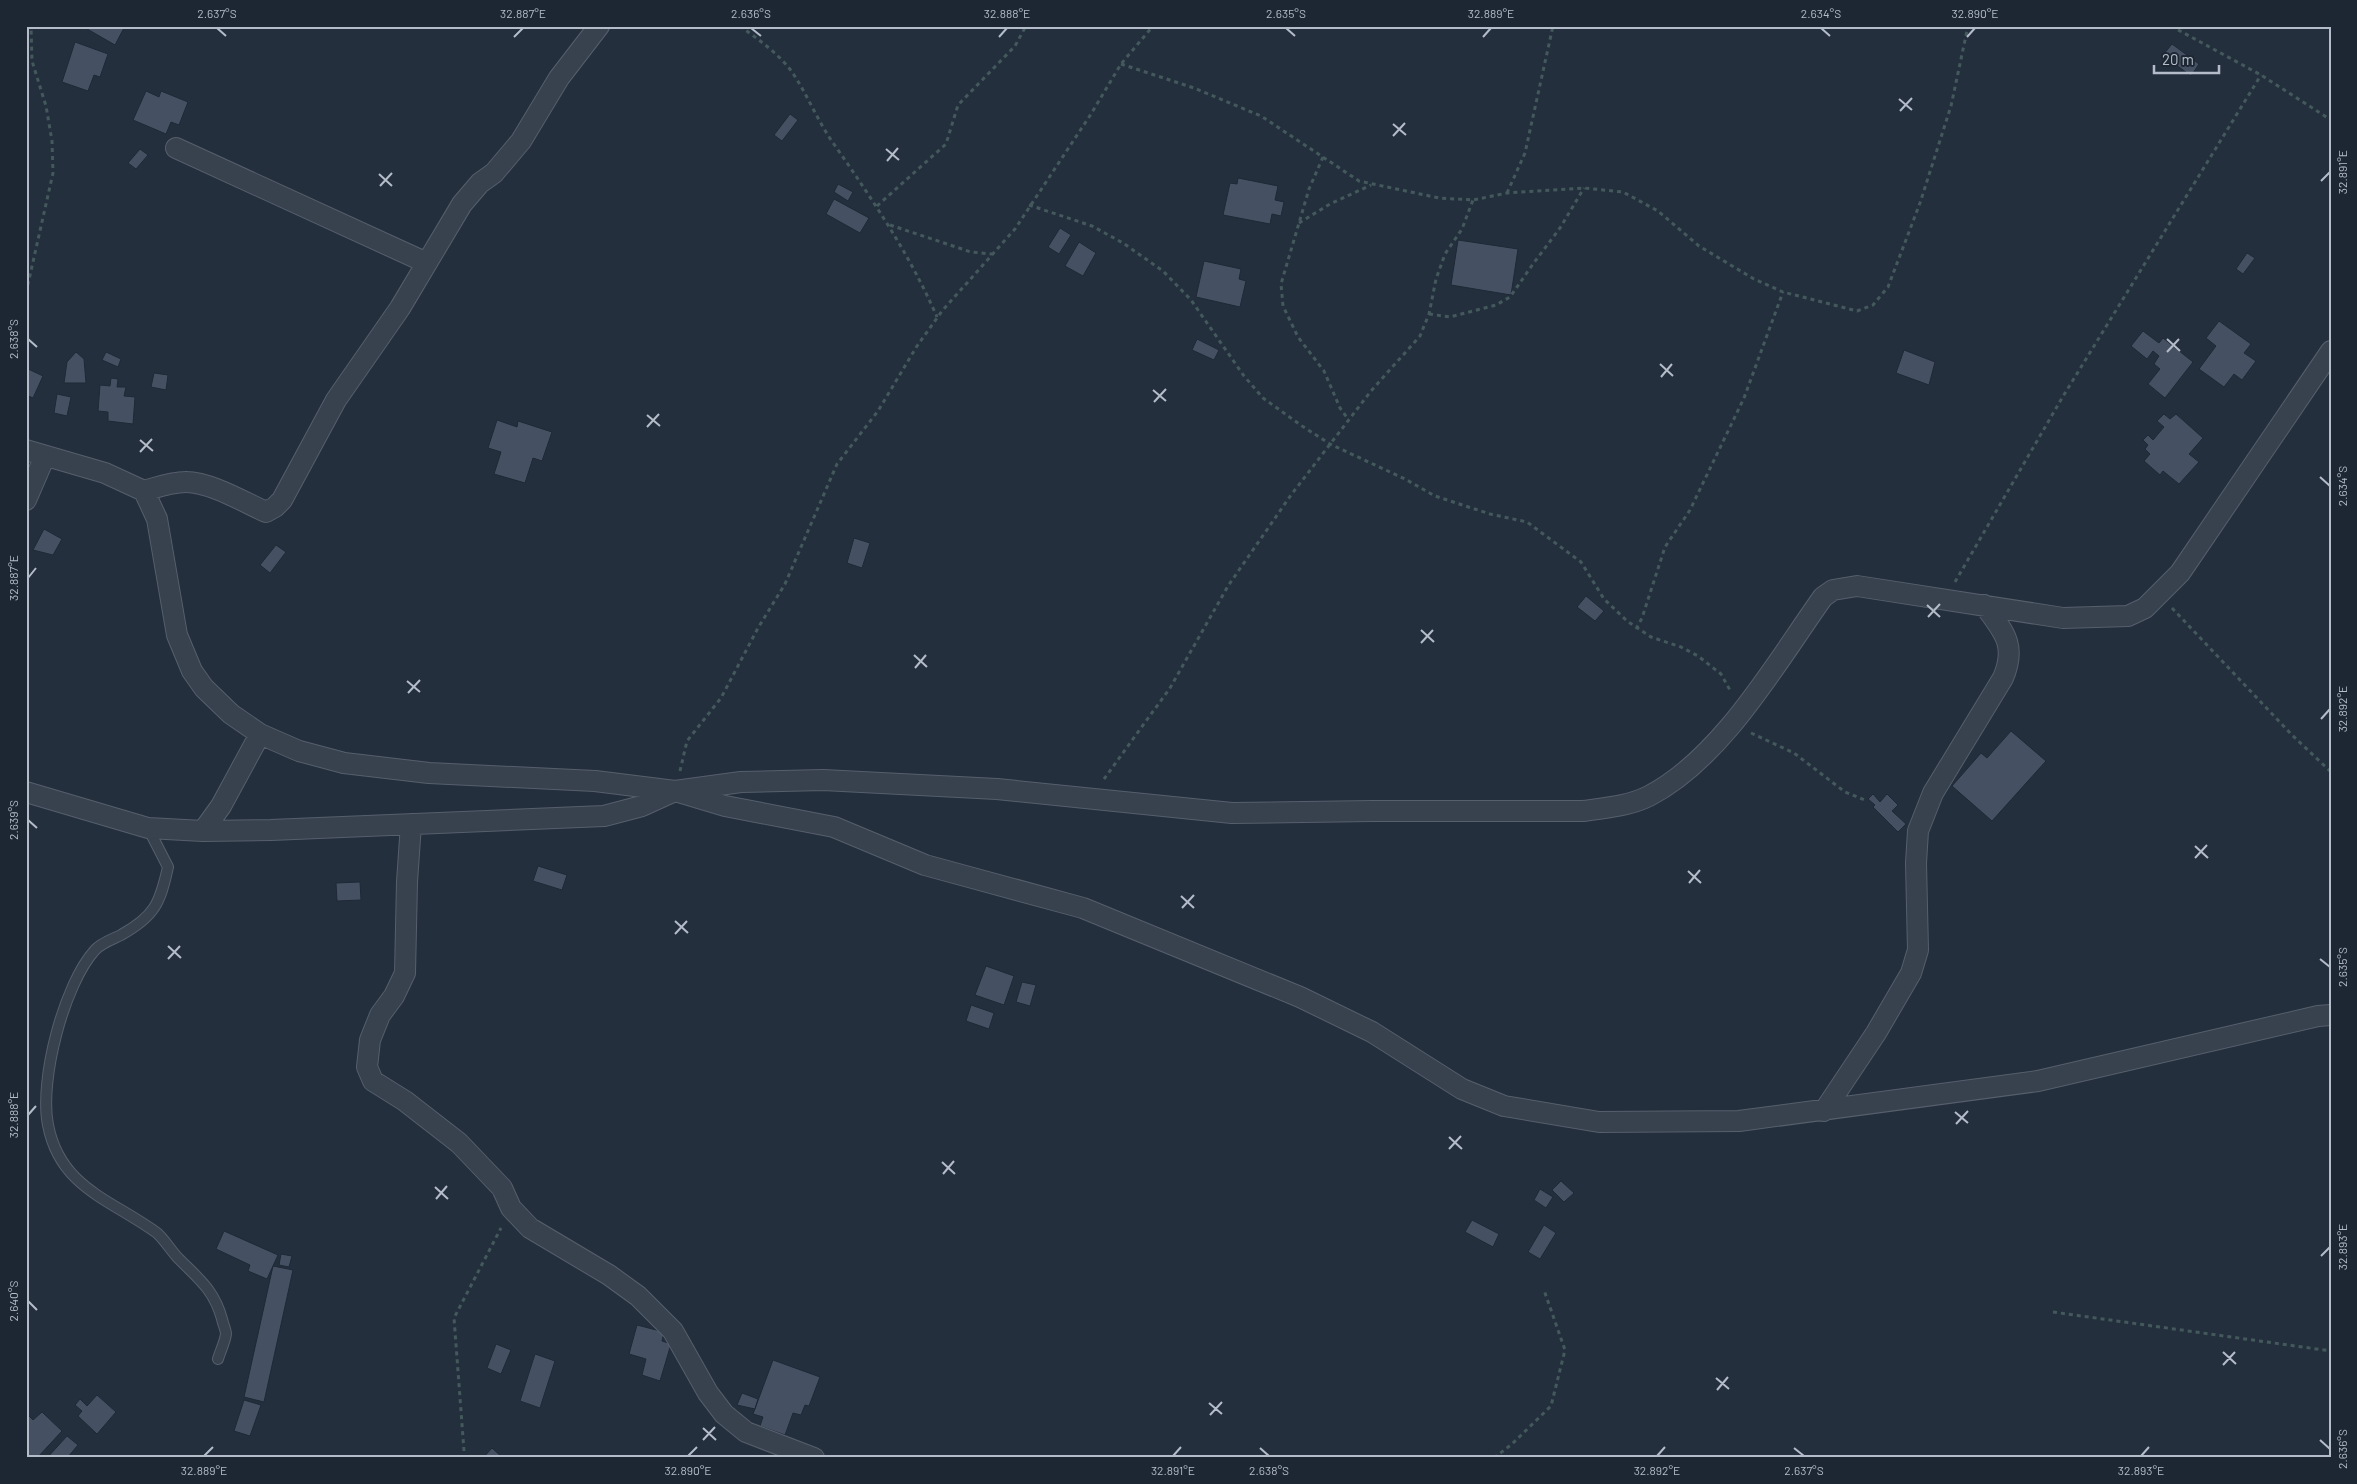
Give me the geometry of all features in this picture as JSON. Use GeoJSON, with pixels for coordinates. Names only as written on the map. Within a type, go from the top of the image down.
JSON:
{"type":"FeatureCollection","features":[{"type":"Feature","properties":{"kind":"street"},"geometry":{"type":"LineString","coordinates":[[144,491],[168,484],[188,482],[220,491],[266,512],[282,500],[336,400],[400,308],[462,204],[480,183],[494,173],[521,141],[559,78],[599,26]]}},
{"type":"Feature","properties":{"kind":"street"},"geometry":{"type":"LineString","coordinates":[[176,148],[427,262]]}},
{"type":"Feature","properties":{"kind":"street"},"geometry":{"type":"LineString","coordinates":[[26,792],[148,828],[203,831],[271,830],[604,816],[642,806],[674,791],[741,782],[822,780],[997,789],[1232,814],[1372,810],[1583,810],[1616,806],[1648,797],[1679,778],[1725,734],[1823,597],[1833,590],[1857,586],[2063,618],[2128,616],[2145,608],[2180,573],[2331,351]]}},
{"type":"Feature","properties":{"kind":"street"},"geometry":{"type":"LineString","coordinates":[[26,500],[36,453],[105,473],[144,491],[157,519],[177,635],[192,671],[204,688],[231,714],[260,734],[299,752],[344,763],[429,773],[596,781],[674,791],[725,806],[834,827],[925,866],[1083,908],[1300,997],[1372,1032],[1462,1089],[1504,1106],[1599,1122],[1739,1121],[2038,1081],[2183,1046],[2318,1016],[2331,1015]]}},
{"type":"Feature","properties":{"kind":"street"},"geometry":{"type":"LineString","coordinates":[[1824,1111],[1876,1033],[1911,973],[1918,950],[1916,863],[1918,831],[1933,793],[2004,678],[2009,665],[2010,650],[2006,633],[1984,605]]}},
{"type":"Feature","properties":{"kind":"street"},"geometry":{"type":"LineString","coordinates":[[203,831],[221,806],[260,734]]}},
{"type":"Feature","properties":{"kind":"street"},"geometry":{"type":"LineString","coordinates":[[411,824],[407,882],[405,973],[394,996],[380,1016],[370,1040],[367,1067],[374,1081],[405,1101],[459,1143],[502,1188],[511,1208],[530,1228],[609,1275],[638,1296],[673,1331],[708,1393],[724,1414],[746,1432],[814,1458]]}},
{"type":"Feature","properties":{"kind":"lane"},"geometry":{"type":"LineString","coordinates":[[148,828],[168,867],[161,897],[142,923],[96,948],[71,987],[56,1038],[47,1082],[48,1125],[59,1156],[76,1181],[100,1199],[159,1235],[178,1258],[208,1288],[218,1306],[226,1334],[218,1359]]}},
{"type":"Feature","properties":{"kind":"path"},"geometry":{"type":"LineString","coordinates":[[26,293],[37,236],[53,173],[52,141],[46,106],[32,61],[31,26]]}},
{"type":"Feature","properties":{"kind":"path"},"geometry":{"type":"LineString","coordinates":[[740,26],[772,51],[794,74],[817,119],[877,206],[908,256],[938,317]]}},
{"type":"Feature","properties":{"kind":"path"},"geometry":{"type":"LineString","coordinates":[[877,206],[946,144],[958,105],[1015,46],[1026,26]]}},
{"type":"Feature","properties":{"kind":"path"},"geometry":{"type":"LineString","coordinates":[[674,791],[687,741],[721,698],[758,628],[785,584],[837,464],[878,411],[917,346],[938,317],[1015,229],[1029,205],[1091,114],[1121,64],[1153,26]]}},
{"type":"Feature","properties":{"kind":"path"},"geometry":{"type":"LineString","coordinates":[[1507,193],[1525,153],[1553,26]]}},
{"type":"Feature","properties":{"kind":"path"},"geometry":{"type":"LineString","coordinates":[[1121,64],[1194,88],[1261,116],[1359,181],[1439,198],[1474,200],[1507,193],[1584,188],[1623,192],[1658,211],[1699,246],[1754,279],[1783,292],[1857,312],[1873,305],[1888,287],[1920,203],[1951,106],[1968,26]]}},
{"type":"Feature","properties":{"kind":"path"},"geometry":{"type":"LineString","coordinates":[[2171,26],[2261,75],[2331,120]]}},
{"type":"Feature","properties":{"kind":"path"},"geometry":{"type":"LineString","coordinates":[[1945,600],[2062,398],[2261,75]]}},
{"type":"Feature","properties":{"kind":"path"},"geometry":{"type":"LineString","coordinates":[[1323,157],[1309,189],[1282,284],[1283,306],[1298,338],[1324,372],[1340,408],[1348,419]]}},
{"type":"Feature","properties":{"kind":"path"},"geometry":{"type":"LineString","coordinates":[[1299,223],[1330,204],[1371,184]]}},
{"type":"Feature","properties":{"kind":"path"},"geometry":{"type":"LineString","coordinates":[[1429,314],[1450,317],[1496,305],[1510,298],[1560,228],[1584,188]]}},
{"type":"Feature","properties":{"kind":"path"},"geometry":{"type":"LineString","coordinates":[[1092,798],[1170,688],[1228,586],[1291,495],[1348,419],[1420,336],[1429,314],[1436,279],[1445,254],[1462,228],[1474,200]]}},
{"type":"Feature","properties":{"kind":"path"},"geometry":{"type":"LineString","coordinates":[[1029,205],[1092,226],[1124,243],[1163,271],[1191,300],[1244,376],[1263,398],[1330,444],[1405,479],[1435,496],[1490,514],[1527,522],[1581,562],[1604,599],[1636,629],[1650,637],[1681,647],[1712,666],[1721,674],[1742,711]]}},
{"type":"Feature","properties":{"kind":"path"},"geometry":{"type":"LineString","coordinates":[[889,225],[971,252],[992,254]]}},
{"type":"Feature","properties":{"kind":"path"},"geometry":{"type":"LineString","coordinates":[[1636,629],[1642,618],[1665,547],[1694,501],[1744,398],[1783,292]]}},
{"type":"Feature","properties":{"kind":"path"},"geometry":{"type":"LineString","coordinates":[[2160,595],[2292,735],[2331,772]]}},
{"type":"Feature","properties":{"kind":"path"},"geometry":{"type":"LineString","coordinates":[[1725,734],[1752,733],[1766,739],[1801,757],[1845,792],[1865,800]]}},
{"type":"Feature","properties":{"kind":"path"},"geometry":{"type":"LineString","coordinates":[[464,1451],[454,1318],[479,1274],[511,1208]]}},
{"type":"Feature","properties":{"kind":"path"},"geometry":{"type":"LineString","coordinates":[[1494,1458],[1551,1406],[1565,1350],[1544,1290]]}},
{"type":"Feature","properties":{"kind":"path"},"geometry":{"type":"LineString","coordinates":[[2054,1312],[2331,1351]]}},
{"type":"Feature","properties":{"kind":"building"},"geometry":{"type":"Polygon","coordinates":[[[82,26],[125,26],[115,45],[82,26]]]}},
{"type":"Feature","properties":{"kind":"building"},"geometry":{"type":"Polygon","coordinates":[[[75,42],[108,54],[100,77],[94,75],[88,91],[62,82],[75,42]]]}},
{"type":"Feature","properties":{"kind":"building"},"geometry":{"type":"Polygon","coordinates":[[[2172,44],[2199,64],[2191,76],[2163,55],[2172,44]]]}},
{"type":"Feature","properties":{"kind":"building"},"geometry":{"type":"Polygon","coordinates":[[[146,91],[159,97],[161,91],[188,102],[179,125],[171,122],[166,134],[133,120],[146,91]]]}},
{"type":"Feature","properties":{"kind":"building"},"geometry":{"type":"Polygon","coordinates":[[[790,114],[798,120],[782,141],[774,135],[790,114]]]}},
{"type":"Feature","properties":{"kind":"building"},"geometry":{"type":"Polygon","coordinates":[[[140,149],[148,155],[136,169],[128,163],[140,149]]]}},
{"type":"Feature","properties":{"kind":"building"},"geometry":{"type":"Polygon","coordinates":[[[1238,178],[1278,186],[1275,200],[1284,202],[1281,216],[1272,214],[1270,224],[1223,215],[1230,183],[1237,184],[1238,178]]]}},
{"type":"Feature","properties":{"kind":"building"},"geometry":{"type":"Polygon","coordinates":[[[838,184],[853,192],[848,201],[834,192],[838,184]]]}},
{"type":"Feature","properties":{"kind":"building"},"geometry":{"type":"Polygon","coordinates":[[[834,199],[869,218],[860,233],[826,214],[834,199]]]}},
{"type":"Feature","properties":{"kind":"building"},"geometry":{"type":"Polygon","coordinates":[[[1060,228],[1071,235],[1059,254],[1048,247],[1060,228]]]}},
{"type":"Feature","properties":{"kind":"building"},"geometry":{"type":"Polygon","coordinates":[[[1458,240],[1518,249],[1511,295],[1451,285],[1458,240]]]}},
{"type":"Feature","properties":{"kind":"building"},"geometry":{"type":"Polygon","coordinates":[[[1079,242],[1096,253],[1083,276],[1065,266],[1079,242]]]}},
{"type":"Feature","properties":{"kind":"building"},"geometry":{"type":"Polygon","coordinates":[[[2247,253],[2255,258],[2243,274],[2236,269],[2247,253]]]}},
{"type":"Feature","properties":{"kind":"building"},"geometry":{"type":"Polygon","coordinates":[[[1204,261],[1241,269],[1239,279],[1246,281],[1240,307],[1196,297],[1204,261]]]}},
{"type":"Feature","properties":{"kind":"building"},"geometry":{"type":"Polygon","coordinates":[[[2219,321],[2251,344],[2244,353],[2256,361],[2242,380],[2234,374],[2224,387],[2199,369],[2216,346],[2206,338],[2219,321]]]}},
{"type":"Feature","properties":{"kind":"building"},"geometry":{"type":"Polygon","coordinates":[[[2143,331],[2159,343],[2163,338],[2193,362],[2165,398],[2148,384],[2160,369],[2154,364],[2159,356],[2153,351],[2147,359],[2131,346],[2143,331]]]}},
{"type":"Feature","properties":{"kind":"building"},"geometry":{"type":"Polygon","coordinates":[[[1197,339],[1219,350],[1214,360],[1192,350],[1197,339]]]}},
{"type":"Feature","properties":{"kind":"building"},"geometry":{"type":"Polygon","coordinates":[[[1904,350],[1935,362],[1929,385],[1896,373],[1904,350]]]}},
{"type":"Feature","properties":{"kind":"building"},"geometry":{"type":"Polygon","coordinates":[[[76,352],[84,359],[86,383],[64,383],[67,362],[76,352]]]}},
{"type":"Feature","properties":{"kind":"building"},"geometry":{"type":"Polygon","coordinates":[[[106,352],[121,359],[118,367],[102,360],[106,352]]]}},
{"type":"Feature","properties":{"kind":"building"},"geometry":{"type":"Polygon","coordinates":[[[26,368],[43,376],[33,398],[26,395],[26,368]]]}},
{"type":"Feature","properties":{"kind":"building"},"geometry":{"type":"Polygon","coordinates":[[[154,373],[168,375],[166,390],[151,387],[154,373]]]}},
{"type":"Feature","properties":{"kind":"building"},"geometry":{"type":"Polygon","coordinates":[[[111,378],[118,379],[117,387],[126,387],[124,396],[135,397],[133,424],[108,421],[108,412],[98,411],[100,385],[110,386],[111,378]]]}},
{"type":"Feature","properties":{"kind":"building"},"geometry":{"type":"Polygon","coordinates":[[[57,394],[71,397],[67,416],[54,413],[57,394]]]}},
{"type":"Feature","properties":{"kind":"building"},"geometry":{"type":"Polygon","coordinates":[[[2164,414],[2170,419],[2176,414],[2203,438],[2189,454],[2199,462],[2179,484],[2163,471],[2160,475],[2144,461],[2150,454],[2145,449],[2148,445],[2143,440],[2148,435],[2153,440],[2164,427],[2157,421],[2164,414]]]}},
{"type":"Feature","properties":{"kind":"building"},"geometry":{"type":"Polygon","coordinates":[[[497,420],[517,427],[518,421],[552,432],[542,461],[533,458],[525,483],[494,474],[501,452],[488,448],[497,420]]]}},
{"type":"Feature","properties":{"kind":"building"},"geometry":{"type":"Polygon","coordinates":[[[44,529],[62,539],[53,555],[33,550],[44,529]]]}},
{"type":"Feature","properties":{"kind":"building"},"geometry":{"type":"Polygon","coordinates":[[[854,538],[870,543],[862,568],[847,563],[854,538]]]}},
{"type":"Feature","properties":{"kind":"building"},"geometry":{"type":"Polygon","coordinates":[[[276,545],[286,552],[270,573],[260,565],[276,545]]]}},
{"type":"Feature","properties":{"kind":"building"},"geometry":{"type":"Polygon","coordinates":[[[1586,596],[1604,611],[1595,621],[1577,607],[1586,596]]]}},
{"type":"Feature","properties":{"kind":"building"},"geometry":{"type":"Polygon","coordinates":[[[2011,731],[2046,761],[1992,821],[1952,786],[1981,753],[1987,758],[2011,731]]]}},
{"type":"Feature","properties":{"kind":"building"},"geometry":{"type":"Polygon","coordinates":[[[1873,794],[1880,802],[1887,794],[1898,805],[1892,811],[1906,824],[1898,832],[1873,807],[1875,805],[1868,799],[1873,794]]]}},
{"type":"Feature","properties":{"kind":"building"},"geometry":{"type":"Polygon","coordinates":[[[538,866],[567,875],[562,890],[533,881],[538,866]]]}},
{"type":"Feature","properties":{"kind":"building"},"geometry":{"type":"Polygon","coordinates":[[[360,882],[361,900],[337,901],[336,883],[360,882]]]}},
{"type":"Feature","properties":{"kind":"building"},"geometry":{"type":"Polygon","coordinates":[[[986,966],[1014,976],[1004,1005],[975,995],[986,966]]]}},
{"type":"Feature","properties":{"kind":"building"},"geometry":{"type":"Polygon","coordinates":[[[1022,982],[1036,985],[1030,1006],[1016,1002],[1022,982]]]}},
{"type":"Feature","properties":{"kind":"building"},"geometry":{"type":"Polygon","coordinates":[[[971,1005],[994,1013],[989,1029],[966,1021],[971,1005]]]}},
{"type":"Feature","properties":{"kind":"building"},"geometry":{"type":"Polygon","coordinates":[[[1561,1181],[1574,1193],[1564,1202],[1552,1190],[1561,1181]]]}},
{"type":"Feature","properties":{"kind":"building"},"geometry":{"type":"Polygon","coordinates":[[[1540,1189],[1553,1197],[1546,1208],[1534,1200],[1540,1189]]]}},
{"type":"Feature","properties":{"kind":"building"},"geometry":{"type":"Polygon","coordinates":[[[1472,1220],[1499,1234],[1493,1247],[1465,1232],[1472,1220]]]}},
{"type":"Feature","properties":{"kind":"building"},"geometry":{"type":"Polygon","coordinates":[[[1544,1225],[1556,1233],[1540,1259],[1528,1252],[1544,1225]]]}},
{"type":"Feature","properties":{"kind":"building"},"geometry":{"type":"Polygon","coordinates":[[[224,1231],[278,1255],[267,1279],[248,1271],[250,1265],[216,1249],[224,1231]]]}},
{"type":"Feature","properties":{"kind":"building"},"geometry":{"type":"Polygon","coordinates":[[[281,1254],[292,1256],[289,1267],[279,1265],[281,1254]]]}},
{"type":"Feature","properties":{"kind":"building"},"geometry":{"type":"Polygon","coordinates":[[[273,1266],[293,1270],[264,1402],[244,1397],[273,1266]]]}},
{"type":"Feature","properties":{"kind":"building"},"geometry":{"type":"Polygon","coordinates":[[[637,1325],[664,1332],[662,1341],[671,1344],[660,1381],[642,1375],[646,1359],[629,1354],[637,1325]]]}},
{"type":"Feature","properties":{"kind":"building"},"geometry":{"type":"Polygon","coordinates":[[[496,1344],[511,1350],[501,1374],[487,1368],[496,1344]]]}},
{"type":"Feature","properties":{"kind":"building"},"geometry":{"type":"Polygon","coordinates":[[[535,1354],[555,1361],[540,1408],[520,1401],[535,1354]]]}},
{"type":"Feature","properties":{"kind":"building"},"geometry":{"type":"Polygon","coordinates":[[[773,1360],[820,1377],[809,1406],[805,1405],[801,1415],[793,1413],[785,1435],[760,1426],[763,1417],[753,1414],[773,1360]]]}},
{"type":"Feature","properties":{"kind":"building"},"geometry":{"type":"Polygon","coordinates":[[[742,1393],[758,1399],[755,1409],[737,1405],[742,1393]]]}},
{"type":"Feature","properties":{"kind":"building"},"geometry":{"type":"Polygon","coordinates":[[[97,1395],[116,1412],[97,1434],[78,1416],[82,1411],[75,1405],[80,1399],[87,1406],[97,1395]]]}},
{"type":"Feature","properties":{"kind":"building"},"geometry":{"type":"Polygon","coordinates":[[[244,1400],[261,1405],[250,1436],[234,1431],[244,1400]]]}},
{"type":"Feature","properties":{"kind":"building"},"geometry":{"type":"Polygon","coordinates":[[[42,1412],[62,1431],[37,1458],[26,1458],[26,1417],[28,1415],[33,1420],[42,1412]]]}},
{"type":"Feature","properties":{"kind":"building"},"geometry":{"type":"Polygon","coordinates":[[[67,1436],[78,1445],[67,1458],[47,1458],[67,1436]]]}},
{"type":"Feature","properties":{"kind":"building"},"geometry":{"type":"Polygon","coordinates":[[[492,1448],[503,1458],[483,1458],[492,1448]]]}}]}
